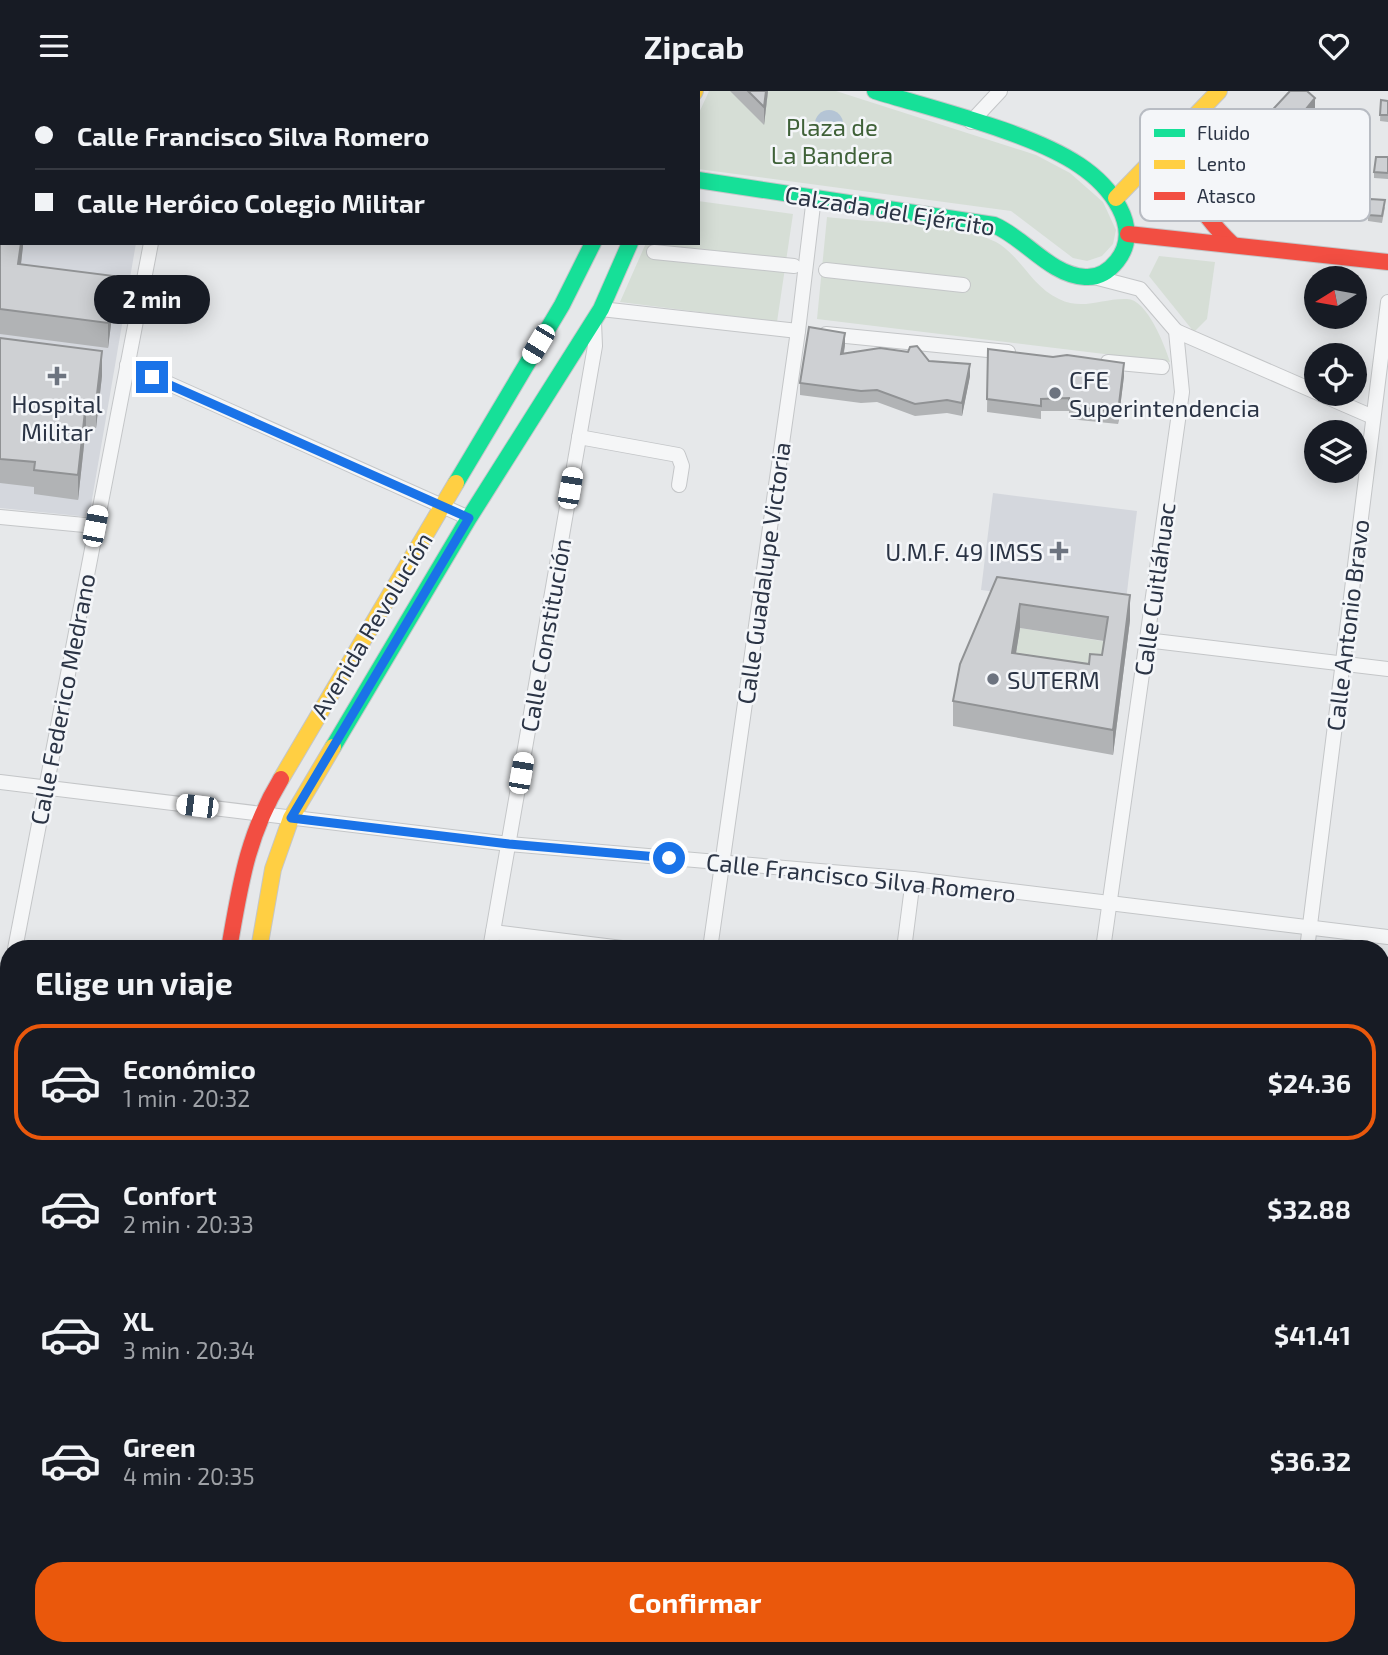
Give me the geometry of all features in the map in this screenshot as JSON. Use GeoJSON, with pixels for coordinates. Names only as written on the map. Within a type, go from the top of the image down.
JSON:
{"type":"FeatureCollection","features":[{"type":"Feature","properties":{"kind":"main road"},"geometry":{"type":"LineString","coordinates":[[874,91],[1062,154],[1088,171],[1115,198],[1122,209],[1128,234],[1117,262],[1094,277]]}},
{"type":"Feature","properties":{"kind":"main road"},"geometry":{"type":"LineString","coordinates":[[1202,109],[1220,91]]}},
{"type":"Feature","properties":{"kind":"main road"},"geometry":{"type":"LineString","coordinates":[[1115,198],[1140,172]]}},
{"type":"Feature","properties":{"kind":"main road","name":"Calzada del Ejército"},"geometry":{"type":"LineString","coordinates":[[700,180],[993,225],[1010,230],[1026,240],[1066,273],[1094,277]]}},
{"type":"Feature","properties":{"kind":"main road"},"geometry":{"type":"LineString","coordinates":[[1208,221],[1232,244]]}},
{"type":"Feature","properties":{"kind":"main road"},"geometry":{"type":"LineString","coordinates":[[1128,234],[1388,262]]}},
{"type":"Feature","properties":{"kind":"main road","name":"Avenida Revolución"},"geometry":{"type":"LineString","coordinates":[[231,940],[243,871],[260,814],[562,305],[592,245]]}},
{"type":"Feature","properties":{"kind":"main road","name":"Avenida Revolución"},"geometry":{"type":"LineString","coordinates":[[260,940],[272,869],[291,818],[469,518],[598,315],[630,245]]}},
{"type":"Feature","properties":{"kind":"street"},"geometry":{"type":"LineString","coordinates":[[971,122],[1000,91]]}},
{"type":"Feature","properties":{"kind":"street","name":"Calle Guadalupe Victoria"},"geometry":{"type":"LineString","coordinates":[[711,940],[798,331],[814,197]]}},
{"type":"Feature","properties":{"kind":"street","name":"Calle Federico Medrano"},"geometry":{"type":"LineString","coordinates":[[17,940],[151,245]]}},
{"type":"Feature","properties":{"kind":"street"},"geometry":{"type":"LineString","coordinates":[[654,252],[794,266]]}},
{"type":"Feature","properties":{"kind":"street"},"geometry":{"type":"LineString","coordinates":[[825,270],[963,285]]}},
{"type":"Feature","properties":{"kind":"street"},"geometry":{"type":"LineString","coordinates":[[1094,277],[1140,289],[1176,331],[1304,387]]}},
{"type":"Feature","properties":{"kind":"street","name":"Calle Antonio Bravo"},"geometry":{"type":"LineString","coordinates":[[1308,940],[1388,302]]}},
{"type":"Feature","properties":{"kind":"street"},"geometry":{"type":"LineString","coordinates":[[598,315],[798,331]]}},
{"type":"Feature","properties":{"kind":"street","name":"Calle Constitución"},"geometry":{"type":"LineString","coordinates":[[492,940],[595,346],[598,315]]}},
{"type":"Feature","properties":{"kind":"street","name":"Calle Cuitláhuac"},"geometry":{"type":"LineString","coordinates":[[1104,940],[1182,392],[1176,331]]}},
{"type":"Feature","properties":{"kind":"street"},"geometry":{"type":"LineString","coordinates":[[819,333],[1023,353]]}},
{"type":"Feature","properties":{"kind":"street"},"geometry":{"type":"LineString","coordinates":[[1089,360],[1162,367]]}},
{"type":"Feature","properties":{"kind":"street"},"geometry":{"type":"LineString","coordinates":[[127,365],[469,518]]}},
{"type":"Feature","properties":{"kind":"street"},"geometry":{"type":"LineString","coordinates":[[1348,406],[1373,417]]}},
{"type":"Feature","properties":{"kind":"street"},"geometry":{"type":"LineString","coordinates":[[579,437],[678,455],[682,466],[679,485]]}},
{"type":"Feature","properties":{"kind":"street"},"geometry":{"type":"LineString","coordinates":[[0,517],[95,526]]}},
{"type":"Feature","properties":{"kind":"street"},"geometry":{"type":"LineString","coordinates":[[1146,640],[1388,669]]}},
{"type":"Feature","properties":{"kind":"street","name":"Calle Francisco Silva Romero"},"geometry":{"type":"LineString","coordinates":[[0,782],[509,844],[913,879],[1388,937]]}},
{"type":"Feature","properties":{"kind":"street"},"geometry":{"type":"LineString","coordinates":[[905,940],[913,879]]}},
{"type":"Feature","properties":{"kind":"street"},"geometry":{"type":"LineString","coordinates":[[493,932],[557,940]]}},
{"type":"Feature","properties":{"kind":"shaded area","name":"Hospital Militar"},"geometry":{"type":"Polygon","coordinates":[[[0,245],[136,245],[89,517],[0,508],[0,245]]]}},
{"type":"Feature","properties":{"kind":"shaded area","name":"U.M.F. 49 IMSS"},"geometry":{"type":"Polygon","coordinates":[[[993,493],[1137,511],[1125,608],[981,590],[993,493]]]}},
{"type":"Feature","properties":{"kind":"green space","name":"Plaza de La Bandera"},"geometry":{"type":"Polygon","coordinates":[[[709,91],[836,91],[1036,155],[1070,173],[1103,202],[1116,230],[1113,244],[1102,256],[1087,261],[1073,258],[1011,211],[700,169],[700,111],[709,91]]]}},
{"type":"Feature","properties":{"kind":"green space","name":"Plaza de La Bandera"},"geometry":{"type":"Polygon","coordinates":[[[700,201],[793,214],[777,322],[620,302],[645,245],[700,245],[700,201]]]}},
{"type":"Feature","properties":{"kind":"green space","name":"Plaza de La Bandera"},"geometry":{"type":"Polygon","coordinates":[[[827,217],[939,228],[981,236],[996,242],[1013,255],[1041,287],[1059,299],[1076,304],[1118,299],[1134,301],[1154,325],[1170,362],[817,319],[827,217]]]}},
{"type":"Feature","properties":{"kind":"green space"},"geometry":{"type":"Polygon","coordinates":[[[1159,256],[1215,262],[1207,319],[1194,332],[1149,276],[1159,256]]]}},
{"type":"Feature","properties":{"kind":"green space"},"geometry":{"type":"Polygon","coordinates":[[[1020,628],[1108,642],[1102,680],[1012,678],[1020,628]]]}},
{"type":"Feature","properties":{"kind":"water"},"geometry":{"type":"Polygon","coordinates":[[[829,110],[839,114],[843,124],[839,134],[829,138],[819,134],[815,124],[819,114],[829,110]]]}},
{"type":"Feature","properties":{"kind":"building"},"geometry":{"type":"Polygon","coordinates":[[[748,91],[766,91],[764,107],[748,91]]]}},
{"type":"Feature","properties":{"kind":"building"},"geometry":{"type":"Polygon","coordinates":[[[1290,91],[1307,91],[1315,98],[1306,109],[1273,109],[1290,91]]]}},
{"type":"Feature","properties":{"kind":"building"},"geometry":{"type":"Polygon","coordinates":[[[1381,100],[1388,101],[1388,115],[1380,115],[1381,100]]]}},
{"type":"Feature","properties":{"kind":"building"},"geometry":{"type":"Polygon","coordinates":[[[1376,157],[1388,157],[1388,173],[1374,172],[1376,157]]]}},
{"type":"Feature","properties":{"kind":"building"},"geometry":{"type":"Polygon","coordinates":[[[1370,199],[1385,200],[1382,216],[1370,215],[1370,199]]]}},
{"type":"Feature","properties":{"kind":"building"},"geometry":{"type":"Polygon","coordinates":[[[0,245],[21,245],[18,264],[114,276],[108,323],[0,309],[0,245]]]}},
{"type":"Feature","properties":{"kind":"building"},"geometry":{"type":"Polygon","coordinates":[[[809,327],[845,333],[841,354],[880,348],[908,352],[910,347],[917,346],[929,361],[970,364],[962,403],[947,400],[915,404],[877,390],[861,391],[800,383],[809,327]]]}},
{"type":"Feature","properties":{"kind":"building"},"geometry":{"type":"Polygon","coordinates":[[[0,338],[102,351],[96,403],[86,402],[78,475],[34,470],[35,462],[0,459],[0,338]]]}},
{"type":"Feature","properties":{"kind":"building","name":"CFE Superintendencia"},"geometry":{"type":"Polygon","coordinates":[[[988,349],[1053,357],[1067,355],[1124,363],[1118,412],[1069,406],[1069,398],[1041,399],[1041,406],[987,399],[988,349]]]}},
{"type":"Feature","properties":{"kind":"building"},"geometry":{"type":"Polygon","coordinates":[[[997,577],[1130,595],[1113,730],[953,701],[960,664],[997,577]],[[1020,604],[1012,653],[1089,664],[1090,654],[1102,655],[1108,617],[1020,604]]]}},
{"type":"Feature","properties":{"kind":"traffic: fast"},"geometry":{"type":"LineString","coordinates":[[700,180],[994,225],[1049,263],[1072,275],[1099,275],[1117,261],[1127,234],[1125,221],[1111,195],[1079,165],[1059,153],[1008,132],[875,91]]}},
{"type":"Feature","properties":{"kind":"traffic: fast"},"geometry":{"type":"LineString","coordinates":[[456,483],[562,305],[592,245]]}},
{"type":"Feature","properties":{"kind":"traffic: fast"},"geometry":{"type":"LineString","coordinates":[[333,747],[469,518],[601,309],[629,245]]}},
{"type":"Feature","properties":{"kind":"traffic: slow"},"geometry":{"type":"LineString","coordinates":[[1202,109],[1219,91]]}},
{"type":"Feature","properties":{"kind":"traffic: slow"},"geometry":{"type":"LineString","coordinates":[[1116,198],[1140,173]]}},
{"type":"Feature","properties":{"kind":"traffic: slow"},"geometry":{"type":"LineString","coordinates":[[281,779],[456,483]]}},
{"type":"Feature","properties":{"kind":"traffic: slow"},"geometry":{"type":"LineString","coordinates":[[261,940],[273,869],[291,818],[333,747]]}},
{"type":"Feature","properties":{"kind":"traffic: jam"},"geometry":{"type":"LineString","coordinates":[[1211,221],[1232,244]]}},
{"type":"Feature","properties":{"kind":"traffic: jam"},"geometry":{"type":"LineString","coordinates":[[1128,234],[1388,262]]}},
{"type":"Feature","properties":{"kind":"traffic: jam"},"geometry":{"type":"LineString","coordinates":[[231,940],[246,861],[260,820],[281,779]]}},
{"type":"Feature","properties":{"kind":"place","name":"Hospital Militar"},"geometry":{"type":"Point","coordinates":[57,376]}},
{"type":"Feature","properties":{"kind":"place","name":"CFE Superintendencia"},"geometry":{"type":"Point","coordinates":[1055,393]}},
{"type":"Feature","properties":{"kind":"place","name":"U.M.F. 49 IMSS"},"geometry":{"type":"Point","coordinates":[1059,551]}},
{"type":"Feature","properties":{"kind":"place","name":"SUTERM"},"geometry":{"type":"Point","coordinates":[993,679]}},
{"type":"Feature","properties":{"kind":"route"},"geometry":{"type":"LineString","coordinates":[[152,377],[469,518],[291,818],[509,844],[669,858]]}}]}
